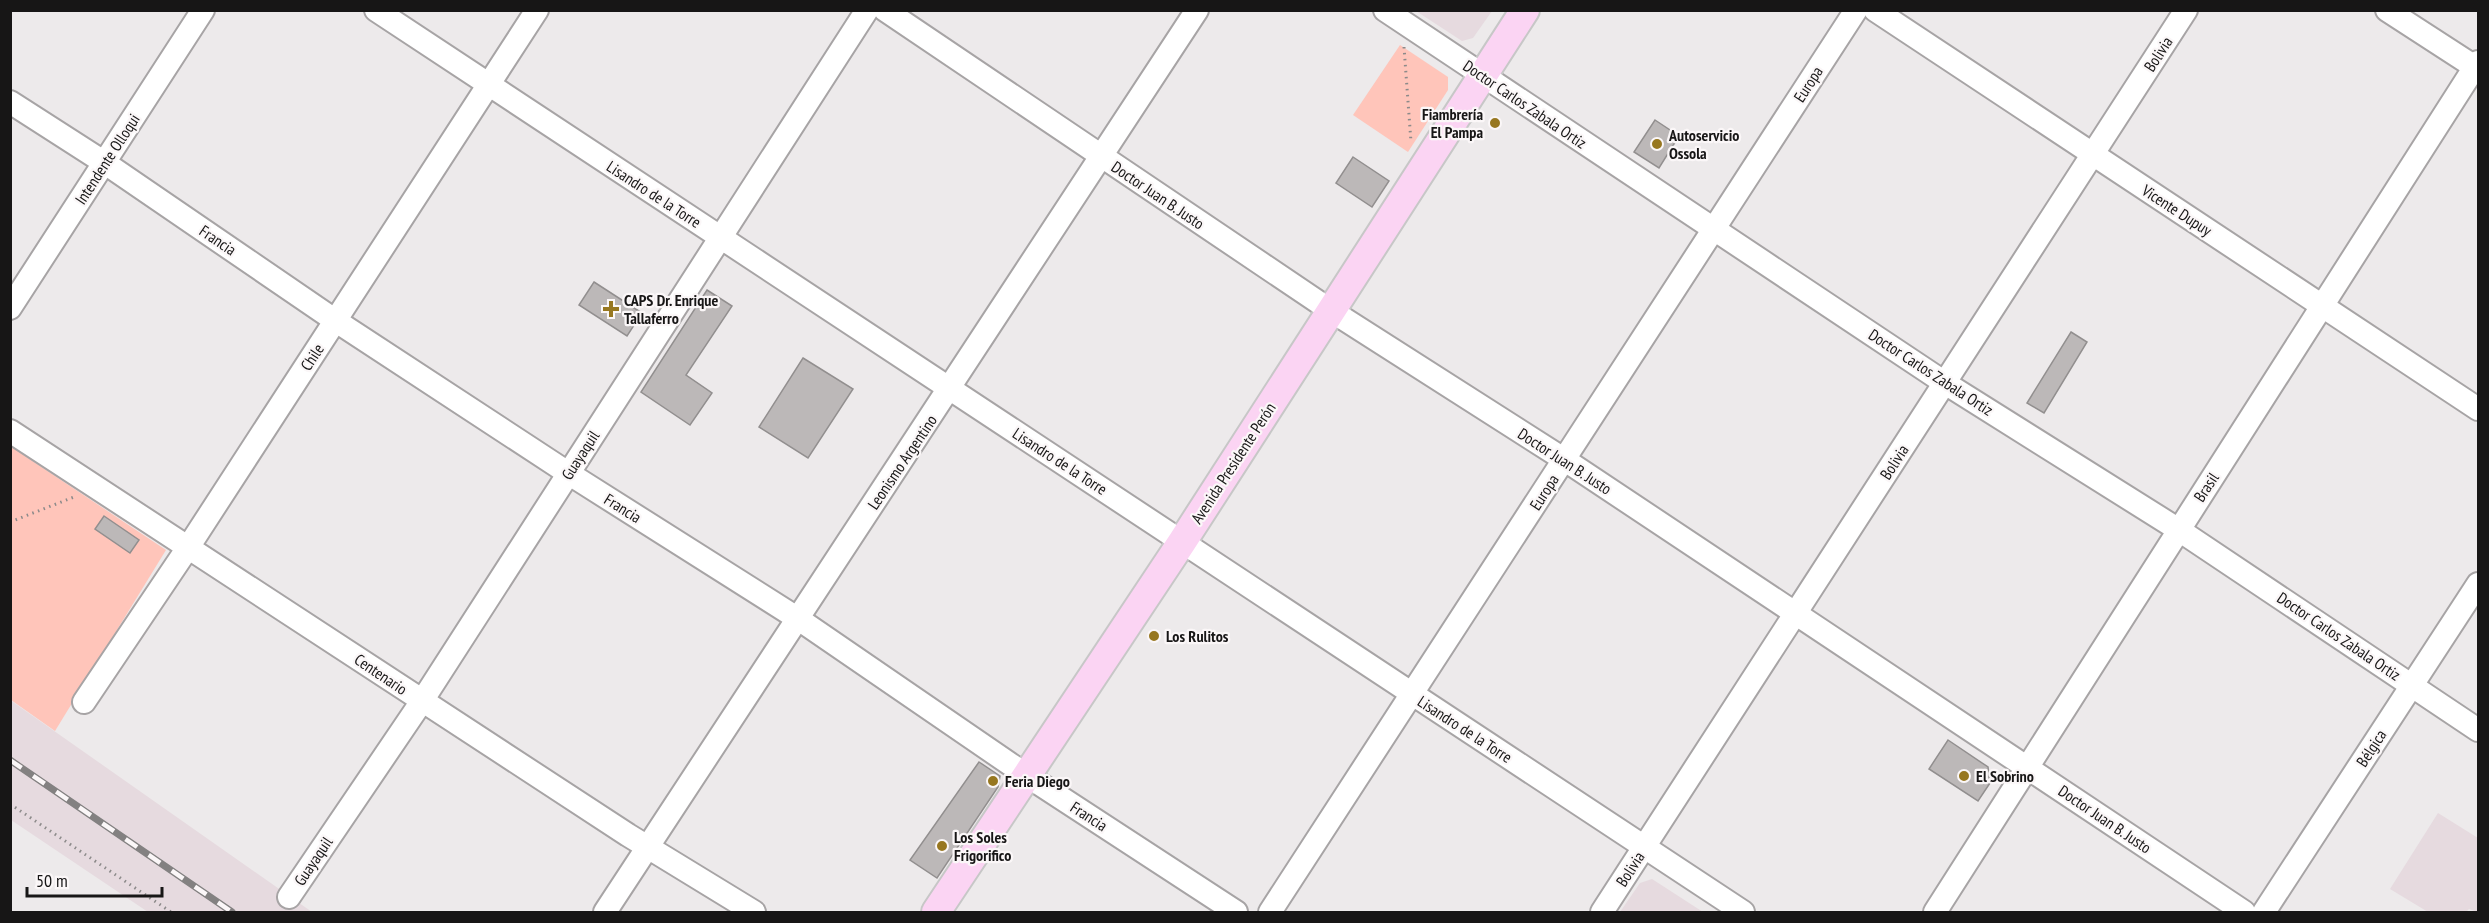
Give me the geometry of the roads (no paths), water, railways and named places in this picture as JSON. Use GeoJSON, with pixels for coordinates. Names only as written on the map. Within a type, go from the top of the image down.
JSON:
{"type":"FeatureCollection","features":[{"type":"Feature","properties":{"kind":"main road","name":"Avenida Presidente Perón"},"geometry":{"type":"LineString","coordinates":[[936,912],[1182,542],[1525,10]]}},
{"type":"Feature","properties":{"kind":"street","name":"Intendente Olloqui"},"geometry":{"type":"LineString","coordinates":[[10,308],[203,10]]}},
{"type":"Feature","properties":{"kind":"street","name":"Lisandro de la Torre"},"geometry":{"type":"LineString","coordinates":[[376,10],[1743,912]]}},
{"type":"Feature","properties":{"kind":"street","name":"Chile"},"geometry":{"type":"LineString","coordinates":[[84,702],[189,546],[537,10]]}},
{"type":"Feature","properties":{"kind":"street","name":"Guayaquil"},"geometry":{"type":"LineString","coordinates":[[289,897],[422,701],[867,10]]}},
{"type":"Feature","properties":{"kind":"street","name":"Doctor Juan B. Justo"},"geometry":{"type":"LineString","coordinates":[[885,10],[1101,158],[1330,310],[1564,460],[2244,912]]}},
{"type":"Feature","properties":{"kind":"street","name":"Leonismo Argentino"},"geometry":{"type":"LineString","coordinates":[[605,912],[797,618],[951,389],[1197,10]]}},
{"type":"Feature","properties":{"kind":"street","name":"Doctor Carlos Zabala Ortiz"},"geometry":{"type":"LineString","coordinates":[[1385,10],[1945,382],[2179,530],[2478,730]]}},
{"type":"Feature","properties":{"kind":"street","name":"Europa"},"geometry":{"type":"LineString","coordinates":[[1270,912],[1856,10]]}},
{"type":"Feature","properties":{"kind":"street","name":"Vicente Dupuy"},"geometry":{"type":"LineString","coordinates":[[1875,10],[2478,409]]}},
{"type":"Feature","properties":{"kind":"street","name":"Bolivia"},"geometry":{"type":"LineString","coordinates":[[1602,912],[2186,10]]}},
{"type":"Feature","properties":{"kind":"street"},"geometry":{"type":"LineString","coordinates":[[2387,10],[2477,66]]}},
{"type":"Feature","properties":{"kind":"street","name":"Brasil"},"geometry":{"type":"LineString","coordinates":[[1935,912],[2477,66]]}},
{"type":"Feature","properties":{"kind":"street","name":"Francia"},"geometry":{"type":"LineString","coordinates":[[10,102],[105,163],[336,321],[568,473],[797,618],[1026,775],[1236,912]]}},
{"type":"Feature","properties":{"kind":"street","name":"Centenario"},"geometry":{"type":"LineString","coordinates":[[10,431],[648,848],[754,912]]}},
{"type":"Feature","properties":{"kind":"street","name":"Bélgica"},"geometry":{"type":"LineString","coordinates":[[2264,912],[2478,584]]}},
{"type":"Feature","properties":{"kind":"railway"},"geometry":{"type":"LineString","coordinates":[[10,760],[232,912]]}},
{"type":"Feature","properties":{"kind":"place","name":"Fiambrería El Pampa"},"geometry":{"type":"Point","coordinates":[1495,123]}},
{"type":"Feature","properties":{"kind":"place","name":"Autoservicio Ossola"},"geometry":{"type":"Point","coordinates":[1657,144]}},
{"type":"Feature","properties":{"kind":"place","name":"CAPS Dr. Enrique Tallaferro"},"geometry":{"type":"Point","coordinates":[611,309]}},
{"type":"Feature","properties":{"kind":"place","name":"Los Rulitos"},"geometry":{"type":"Point","coordinates":[1154,636]}},
{"type":"Feature","properties":{"kind":"place","name":"El Sobrino"},"geometry":{"type":"Point","coordinates":[1964,776]}},
{"type":"Feature","properties":{"kind":"place","name":"Feria Diego"},"geometry":{"type":"Point","coordinates":[993,781]}},
{"type":"Feature","properties":{"kind":"place","name":"Los Soles Frigorifico"},"geometry":{"type":"Point","coordinates":[942,846]}}]}
